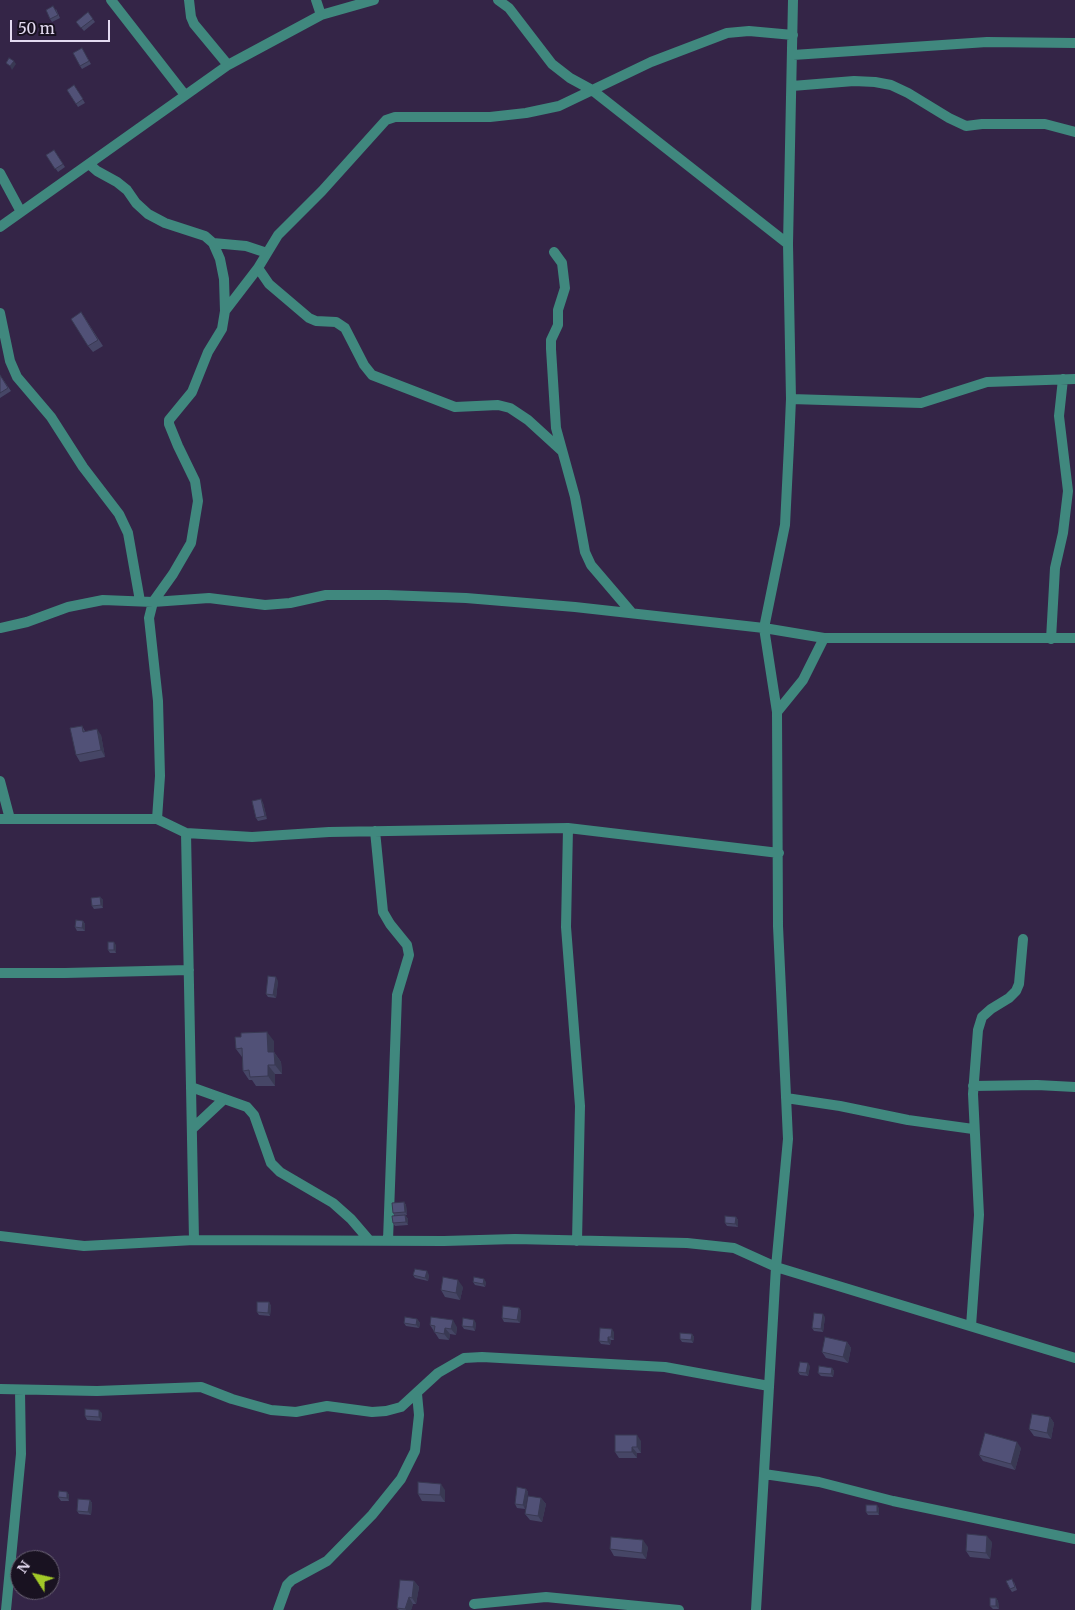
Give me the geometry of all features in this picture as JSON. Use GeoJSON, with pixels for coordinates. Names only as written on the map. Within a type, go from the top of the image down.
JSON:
{"type":"FeatureCollection","features":[{"type":"Feature","properties":{"kind":"street"},"geometry":{"type":"LineString","coordinates":[[111,0],[186,95]]}},
{"type":"Feature","properties":{"kind":"street"},"geometry":{"type":"LineString","coordinates":[[190,0],[191,18],[194,24],[228,65]]}},
{"type":"Feature","properties":{"kind":"street"},"geometry":{"type":"LineString","coordinates":[[316,0],[321,15]]}},
{"type":"Feature","properties":{"kind":"street"},"geometry":{"type":"LineString","coordinates":[[0,227],[228,65],[321,15],[374,0]]}},
{"type":"Feature","properties":{"kind":"street"},"geometry":{"type":"LineString","coordinates":[[498,0],[509,8],[552,64],[570,78],[592,90],[788,244]]}},
{"type":"Feature","properties":{"kind":"street"},"geometry":{"type":"LineString","coordinates":[[756,1610],[776,1267],[788,1140],[778,926],[777,712],[764,628],[785,525],[791,399],[788,244],[793,55],[792,0]]}},
{"type":"Feature","properties":{"kind":"street"},"geometry":{"type":"LineString","coordinates":[[225,311],[258,268],[278,235],[322,191],[386,120],[395,117],[432,119],[506,116],[559,106],[651,62],[726,34],[749,32],[793,35]]}},
{"type":"Feature","properties":{"kind":"street"},"geometry":{"type":"LineString","coordinates":[[793,55],[987,42],[1075,43]]}},
{"type":"Feature","properties":{"kind":"street"},"geometry":{"type":"LineString","coordinates":[[792,86],[854,81],[875,82],[891,85],[908,93],[948,118],[966,126],[982,124],[1045,124],[1075,132]]}},
{"type":"Feature","properties":{"kind":"street"},"geometry":{"type":"LineString","coordinates":[[89,164],[127,190],[136,203],[148,214],[166,223],[205,236],[213,243],[220,259],[224,279],[225,311],[222,329],[208,352],[192,392],[170,420],[172,432],[195,481],[198,501],[191,543],[173,574],[153,602],[149,618],[158,702],[160,776],[158,818]]}},
{"type":"Feature","properties":{"kind":"street"},"geometry":{"type":"LineString","coordinates":[[0,173],[21,212]]}},
{"type":"Feature","properties":{"kind":"street"},"geometry":{"type":"LineString","coordinates":[[213,243],[246,246],[267,253]]}},
{"type":"Feature","properties":{"kind":"street"},"geometry":{"type":"LineString","coordinates":[[554,252],[562,263],[565,288],[558,310],[558,325],[551,340],[556,428],[575,497],[585,552],[591,565],[632,613]]}},
{"type":"Feature","properties":{"kind":"street"},"geometry":{"type":"LineString","coordinates":[[258,268],[269,284],[309,318],[316,321],[336,322],[346,328],[364,365],[372,375],[454,407],[498,405],[510,408],[528,420],[563,452]]}},
{"type":"Feature","properties":{"kind":"street"},"geometry":{"type":"LineString","coordinates":[[0,313],[10,361],[17,376],[52,417],[83,467],[118,514],[128,533],[140,601]]}},
{"type":"Feature","properties":{"kind":"street"},"geometry":{"type":"LineString","coordinates":[[1050,639],[1055,568],[1063,533],[1068,491],[1059,416],[1063,379]]}},
{"type":"Feature","properties":{"kind":"street"},"geometry":{"type":"LineString","coordinates":[[791,399],[921,403],[987,382],[1075,379]]}},
{"type":"Feature","properties":{"kind":"street"},"geometry":{"type":"LineString","coordinates":[[0,628],[27,622],[68,607],[103,600],[153,602],[210,598],[265,605],[290,603],[326,595],[387,595],[466,598],[632,613],[764,628],[824,638],[1075,638]]}},
{"type":"Feature","properties":{"kind":"street"},"geometry":{"type":"LineString","coordinates":[[777,712],[803,680],[824,638]]}},
{"type":"Feature","properties":{"kind":"street"},"geometry":{"type":"LineString","coordinates":[[0,781],[5,819],[158,818],[186,833],[252,837],[375,831],[568,828],[779,852]]}},
{"type":"Feature","properties":{"kind":"street"},"geometry":{"type":"LineString","coordinates":[[568,828],[566,927],[580,1106],[577,1242]]}},
{"type":"Feature","properties":{"kind":"street"},"geometry":{"type":"LineString","coordinates":[[375,831],[383,912],[407,945],[409,955],[400,978],[396,1010],[388,1240]]}},
{"type":"Feature","properties":{"kind":"street"},"geometry":{"type":"LineString","coordinates":[[186,833],[194,1240]]}},
{"type":"Feature","properties":{"kind":"street"},"geometry":{"type":"LineString","coordinates":[[971,1326],[979,1215],[973,1129],[973,1086],[979,1023],[991,1008],[1010,998],[1016,991],[1019,984],[1023,938]]}},
{"type":"Feature","properties":{"kind":"street"},"geometry":{"type":"LineString","coordinates":[[0,973],[189,970]]}},
{"type":"Feature","properties":{"kind":"street"},"geometry":{"type":"LineString","coordinates":[[973,1086],[1037,1085],[1075,1087]]}},
{"type":"Feature","properties":{"kind":"street"},"geometry":{"type":"LineString","coordinates":[[191,1087],[223,1100],[248,1107],[254,1115],[271,1163],[280,1172],[333,1203],[351,1219],[368,1240]]}},
{"type":"Feature","properties":{"kind":"street"},"geometry":{"type":"LineString","coordinates":[[786,1098],[840,1106],[908,1120],[973,1129]]}},
{"type":"Feature","properties":{"kind":"street"},"geometry":{"type":"LineString","coordinates":[[192,1129],[223,1100]]}},
{"type":"Feature","properties":{"kind":"street"},"geometry":{"type":"LineString","coordinates":[[0,1236],[84,1246],[194,1240],[515,1239],[577,1242],[688,1243],[734,1248],[776,1267],[1075,1358]]}},
{"type":"Feature","properties":{"kind":"street"},"geometry":{"type":"LineString","coordinates":[[0,1389],[20,1391],[201,1387],[232,1399],[271,1410],[296,1412],[327,1406],[372,1412],[401,1407],[438,1373],[464,1358],[482,1357],[665,1367],[769,1386]]}},
{"type":"Feature","properties":{"kind":"street"},"geometry":{"type":"LineString","coordinates":[[6,1610],[21,1454],[20,1391]]}},
{"type":"Feature","properties":{"kind":"street"},"geometry":{"type":"LineString","coordinates":[[278,1610],[287,1585],[292,1580],[328,1561],[382,1504],[400,1479],[415,1451],[419,1415],[417,1394]]}},
{"type":"Feature","properties":{"kind":"street"},"geometry":{"type":"LineString","coordinates":[[764,1474],[819,1482],[1075,1539]]}},
{"type":"Feature","properties":{"kind":"street"},"geometry":{"type":"LineString","coordinates":[[474,1604],[546,1597],[679,1610]]}},
{"type":"Feature","properties":{"kind":"building"},"geometry":{"type":"Polygon","coordinates":[[[53,6],[58,15],[50,19],[46,10],[53,6]]]}},
{"type":"Feature","properties":{"kind":"building"},"geometry":{"type":"Polygon","coordinates":[[[88,12],[93,19],[81,28],[76,22],[88,12]]]}},
{"type":"Feature","properties":{"kind":"building"},"geometry":{"type":"Polygon","coordinates":[[[82,48],[89,61],[80,66],[73,53],[82,48]]]}},
{"type":"Feature","properties":{"kind":"building"},"geometry":{"type":"Polygon","coordinates":[[[9,58],[14,61],[10,66],[6,63],[9,58]]]}},
{"type":"Feature","properties":{"kind":"building"},"geometry":{"type":"Polygon","coordinates":[[[74,85],[83,99],[76,104],[67,90],[74,85]]]}},
{"type":"Feature","properties":{"kind":"building"},"geometry":{"type":"Polygon","coordinates":[[[54,150],[63,164],[55,169],[46,155],[54,150]]]}},
{"type":"Feature","properties":{"kind":"building"},"geometry":{"type":"Polygon","coordinates":[[[81,312],[98,340],[88,346],[71,319],[81,312]]]}},
{"type":"Feature","properties":{"kind":"building"},"geometry":{"type":"Polygon","coordinates":[[[0,375],[8,388],[0,393],[0,375]]]}},
{"type":"Feature","properties":{"kind":"building"},"geometry":{"type":"Polygon","coordinates":[[[82,726],[83,732],[97,729],[101,750],[76,755],[70,728],[82,726]]]}},
{"type":"Feature","properties":{"kind":"building"},"geometry":{"type":"Polygon","coordinates":[[[261,799],[265,816],[256,818],[252,801],[261,799]]]}},
{"type":"Feature","properties":{"kind":"building"},"geometry":{"type":"Polygon","coordinates":[[[100,897],[101,905],[92,906],[91,898],[100,897]]]}},
{"type":"Feature","properties":{"kind":"building"},"geometry":{"type":"Polygon","coordinates":[[[76,920],[83,921],[82,928],[75,927],[76,920]]]}},
{"type":"Feature","properties":{"kind":"building"},"geometry":{"type":"Polygon","coordinates":[[[108,942],[114,942],[114,950],[108,950],[108,942]]]}},
{"type":"Feature","properties":{"kind":"building"},"geometry":{"type":"Polygon","coordinates":[[[268,976],[276,977],[273,995],[266,994],[268,976]]]}},
{"type":"Feature","properties":{"kind":"building"},"geometry":{"type":"Polygon","coordinates":[[[267,1032],[268,1052],[274,1052],[275,1065],[268,1065],[268,1076],[250,1077],[249,1070],[243,1071],[242,1048],[236,1049],[235,1037],[241,1037],[241,1033],[267,1032]]]}},
{"type":"Feature","properties":{"kind":"building"},"geometry":{"type":"Polygon","coordinates":[[[404,1202],[405,1212],[393,1213],[392,1203],[404,1202]]]}},
{"type":"Feature","properties":{"kind":"building"},"geometry":{"type":"Polygon","coordinates":[[[405,1215],[406,1222],[393,1223],[392,1216],[405,1215]]]}},
{"type":"Feature","properties":{"kind":"building"},"geometry":{"type":"Polygon","coordinates":[[[725,1216],[736,1217],[735,1224],[725,1223],[725,1216]]]}},
{"type":"Feature","properties":{"kind":"building"},"geometry":{"type":"Polygon","coordinates":[[[415,1269],[427,1271],[425,1278],[413,1275],[415,1269]]]}},
{"type":"Feature","properties":{"kind":"building"},"geometry":{"type":"Polygon","coordinates":[[[443,1277],[458,1280],[456,1293],[441,1290],[443,1277]]]}},
{"type":"Feature","properties":{"kind":"building"},"geometry":{"type":"Polygon","coordinates":[[[474,1277],[484,1279],[483,1284],[473,1282],[474,1277]]]}},
{"type":"Feature","properties":{"kind":"building"},"geometry":{"type":"Polygon","coordinates":[[[257,1302],[269,1302],[268,1313],[257,1312],[257,1302]]]}},
{"type":"Feature","properties":{"kind":"building"},"geometry":{"type":"Polygon","coordinates":[[[503,1306],[519,1308],[517,1320],[502,1318],[503,1306]]]}},
{"type":"Feature","properties":{"kind":"building"},"geometry":{"type":"Polygon","coordinates":[[[814,1313],[823,1314],[821,1329],[812,1328],[814,1313]]]}},
{"type":"Feature","properties":{"kind":"building"},"geometry":{"type":"Polygon","coordinates":[[[405,1317],[417,1319],[416,1325],[404,1323],[405,1317]]]}},
{"type":"Feature","properties":{"kind":"building"},"geometry":{"type":"Polygon","coordinates":[[[431,1317],[453,1320],[451,1329],[445,1328],[444,1334],[434,1332],[435,1326],[430,1325],[431,1317]]]}},
{"type":"Feature","properties":{"kind":"building"},"geometry":{"type":"Polygon","coordinates":[[[463,1318],[474,1320],[473,1327],[462,1326],[463,1318]]]}},
{"type":"Feature","properties":{"kind":"building"},"geometry":{"type":"Polygon","coordinates":[[[600,1328],[612,1329],[608,1342],[599,1341],[600,1328]]]}},
{"type":"Feature","properties":{"kind":"building"},"geometry":{"type":"Polygon","coordinates":[[[680,1333],[692,1334],[691,1340],[680,1339],[680,1333]]]}},
{"type":"Feature","properties":{"kind":"building"},"geometry":{"type":"Polygon","coordinates":[[[825,1337],[847,1342],[843,1357],[822,1352],[825,1337]]]}},
{"type":"Feature","properties":{"kind":"building"},"geometry":{"type":"Polygon","coordinates":[[[800,1362],[808,1363],[806,1373],[798,1372],[800,1362]]]}},
{"type":"Feature","properties":{"kind":"building"},"geometry":{"type":"Polygon","coordinates":[[[819,1366],[832,1368],[831,1374],[818,1373],[819,1366]]]}},
{"type":"Feature","properties":{"kind":"building"},"geometry":{"type":"Polygon","coordinates":[[[85,1409],[99,1410],[99,1417],[85,1416],[85,1409]]]}},
{"type":"Feature","properties":{"kind":"building"},"geometry":{"type":"Polygon","coordinates":[[[1032,1414],[1050,1417],[1047,1433],[1029,1429],[1032,1414]]]}},
{"type":"Feature","properties":{"kind":"building"},"geometry":{"type":"Polygon","coordinates":[[[985,1433],[1017,1442],[1011,1464],[979,1455],[985,1433]]]}},
{"type":"Feature","properties":{"kind":"building"},"geometry":{"type":"Polygon","coordinates":[[[615,1435],[637,1435],[637,1447],[632,1447],[632,1452],[615,1452],[615,1435]]]}},
{"type":"Feature","properties":{"kind":"building"},"geometry":{"type":"Polygon","coordinates":[[[418,1482],[441,1484],[440,1495],[418,1494],[418,1482]]]}},
{"type":"Feature","properties":{"kind":"building"},"geometry":{"type":"Polygon","coordinates":[[[517,1487],[526,1489],[523,1505],[515,1504],[517,1487]]]}},
{"type":"Feature","properties":{"kind":"building"},"geometry":{"type":"Polygon","coordinates":[[[59,1491],[67,1492],[67,1498],[58,1497],[59,1491]]]}},
{"type":"Feature","properties":{"kind":"building"},"geometry":{"type":"Polygon","coordinates":[[[528,1496],[541,1498],[538,1516],[525,1514],[528,1496]]]}},
{"type":"Feature","properties":{"kind":"building"},"geometry":{"type":"Polygon","coordinates":[[[78,1499],[90,1500],[88,1512],[77,1511],[78,1499]]]}},
{"type":"Feature","properties":{"kind":"building"},"geometry":{"type":"Polygon","coordinates":[[[866,1505],[877,1505],[877,1512],[866,1512],[866,1505]]]}},
{"type":"Feature","properties":{"kind":"building"},"geometry":{"type":"Polygon","coordinates":[[[967,1534],[987,1536],[986,1553],[966,1551],[967,1534]]]}},
{"type":"Feature","properties":{"kind":"building"},"geometry":{"type":"Polygon","coordinates":[[[611,1537],[643,1540],[642,1553],[610,1549],[611,1537]]]}},
{"type":"Feature","properties":{"kind":"building"},"geometry":{"type":"Polygon","coordinates":[[[1012,1579],[1015,1587],[1010,1589],[1006,1581],[1012,1579]]]}},
{"type":"Feature","properties":{"kind":"building"},"geometry":{"type":"Polygon","coordinates":[[[400,1580],[414,1581],[412,1598],[409,1597],[405,1609],[397,1608],[400,1580]]]}},
{"type":"Feature","properties":{"kind":"building"},"geometry":{"type":"Polygon","coordinates":[[[990,1598],[996,1598],[996,1606],[990,1606],[990,1598]]]}}]}
